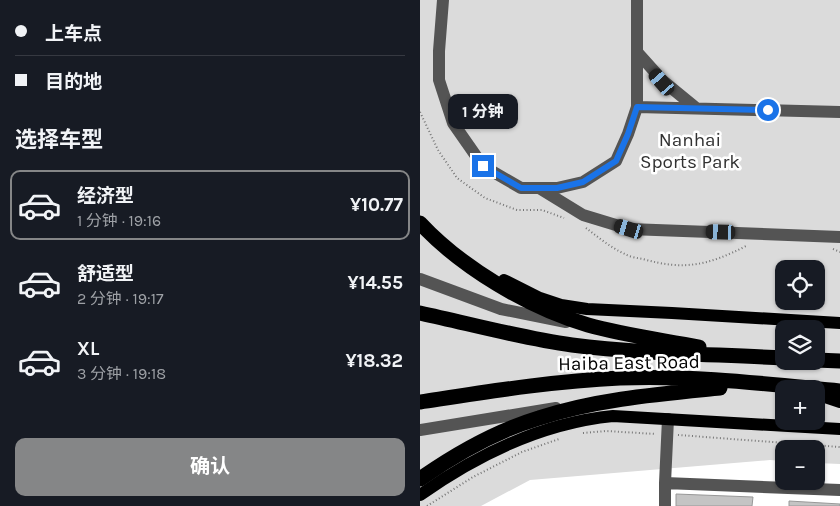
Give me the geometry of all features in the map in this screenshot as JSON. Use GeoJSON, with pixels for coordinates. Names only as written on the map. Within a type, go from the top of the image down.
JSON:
{"type":"FeatureCollection","features":[{"type":"Feature","properties":{"kind":"highway"},"geometry":{"type":"LineString","coordinates":[[420,224],[504,290],[557,314],[588,325],[740,356]]}},
{"type":"Feature","properties":{"kind":"highway","name":"Haiba East Road"},"geometry":{"type":"LineString","coordinates":[[420,313],[570,345],[644,352],[775,358]]}},
{"type":"Feature","properties":{"kind":"highway"},"geometry":{"type":"LineString","coordinates":[[825,360],[840,361]]}},
{"type":"Feature","properties":{"kind":"highway","name":"Haiba East Road"},"geometry":{"type":"LineString","coordinates":[[420,402],[538,385],[620,378],[662,378],[775,385]]}},
{"type":"Feature","properties":{"kind":"highway"},"geometry":{"type":"LineString","coordinates":[[420,479],[448,459],[504,431],[539,417],[615,400],[760,383]]}},
{"type":"Feature","properties":{"kind":"highway","name":"Haiba East Road"},"geometry":{"type":"LineString","coordinates":[[825,390],[840,391]]}},
{"type":"Feature","properties":{"kind":"main road"},"geometry":{"type":"LineString","coordinates":[[420,217],[450,244],[478,265],[540,298],[561,304],[607,310],[672,312],[840,323]]}},
{"type":"Feature","properties":{"kind":"main road"},"geometry":{"type":"LineString","coordinates":[[825,397],[840,402]]}},
{"type":"Feature","properties":{"kind":"main road"},"geometry":{"type":"LineString","coordinates":[[420,495],[444,478],[489,452],[538,432],[588,419],[613,416],[840,429]]}},
{"type":"Feature","properties":{"kind":"street"},"geometry":{"type":"LineString","coordinates":[[443,0],[439,80],[453,123],[483,166],[521,188],[557,188],[583,182],[616,161],[637,107],[637,0]]}},
{"type":"Feature","properties":{"kind":"street"},"geometry":{"type":"LineString","coordinates":[[637,52],[662,82],[696,108]]}},
{"type":"Feature","properties":{"kind":"street"},"geometry":{"type":"LineString","coordinates":[[637,107],[840,112]]}},
{"type":"Feature","properties":{"kind":"street"},"geometry":{"type":"LineString","coordinates":[[539,188],[583,215],[629,229],[840,237]]}},
{"type":"Feature","properties":{"kind":"street"},"geometry":{"type":"LineString","coordinates":[[420,279],[501,309],[588,325]]}},
{"type":"Feature","properties":{"kind":"street"},"geometry":{"type":"LineString","coordinates":[[420,430],[615,400]]}},
{"type":"Feature","properties":{"kind":"street"},"geometry":{"type":"LineString","coordinates":[[665,506],[668,419]]}},
{"type":"Feature","properties":{"kind":"street"},"geometry":{"type":"LineString","coordinates":[[665,483],[840,490]]}},
{"type":"Feature","properties":{"kind":"path"},"geometry":{"type":"LineString","coordinates":[[581,434],[606,431],[840,447]]}},
{"type":"Feature","properties":{"kind":"path"},"geometry":{"type":"LineString","coordinates":[[427,506],[473,477],[522,452],[564,438]]}},
{"type":"Feature","properties":{"kind":"green space","name":"Nanhai Sports Park"},"geometry":{"type":"Polygon","coordinates":[[[420,0],[840,0],[840,464],[825,463],[825,440],[775,440],[775,460],[530,480],[481,506],[420,506],[420,0]]]}},
{"type":"Feature","properties":{"kind":"building"},"geometry":{"type":"Polygon","coordinates":[[[676,494],[753,497],[752,506],[676,506],[676,494]]]}},
{"type":"Feature","properties":{"kind":"building"},"geometry":{"type":"Polygon","coordinates":[[[789,501],[840,504],[840,506],[789,506],[789,501]]]}},
{"type":"Feature","properties":{"kind":"route"},"geometry":{"type":"LineString","coordinates":[[483,166],[521,188],[557,188],[583,182],[616,161],[637,107],[768,110]]}}]}
